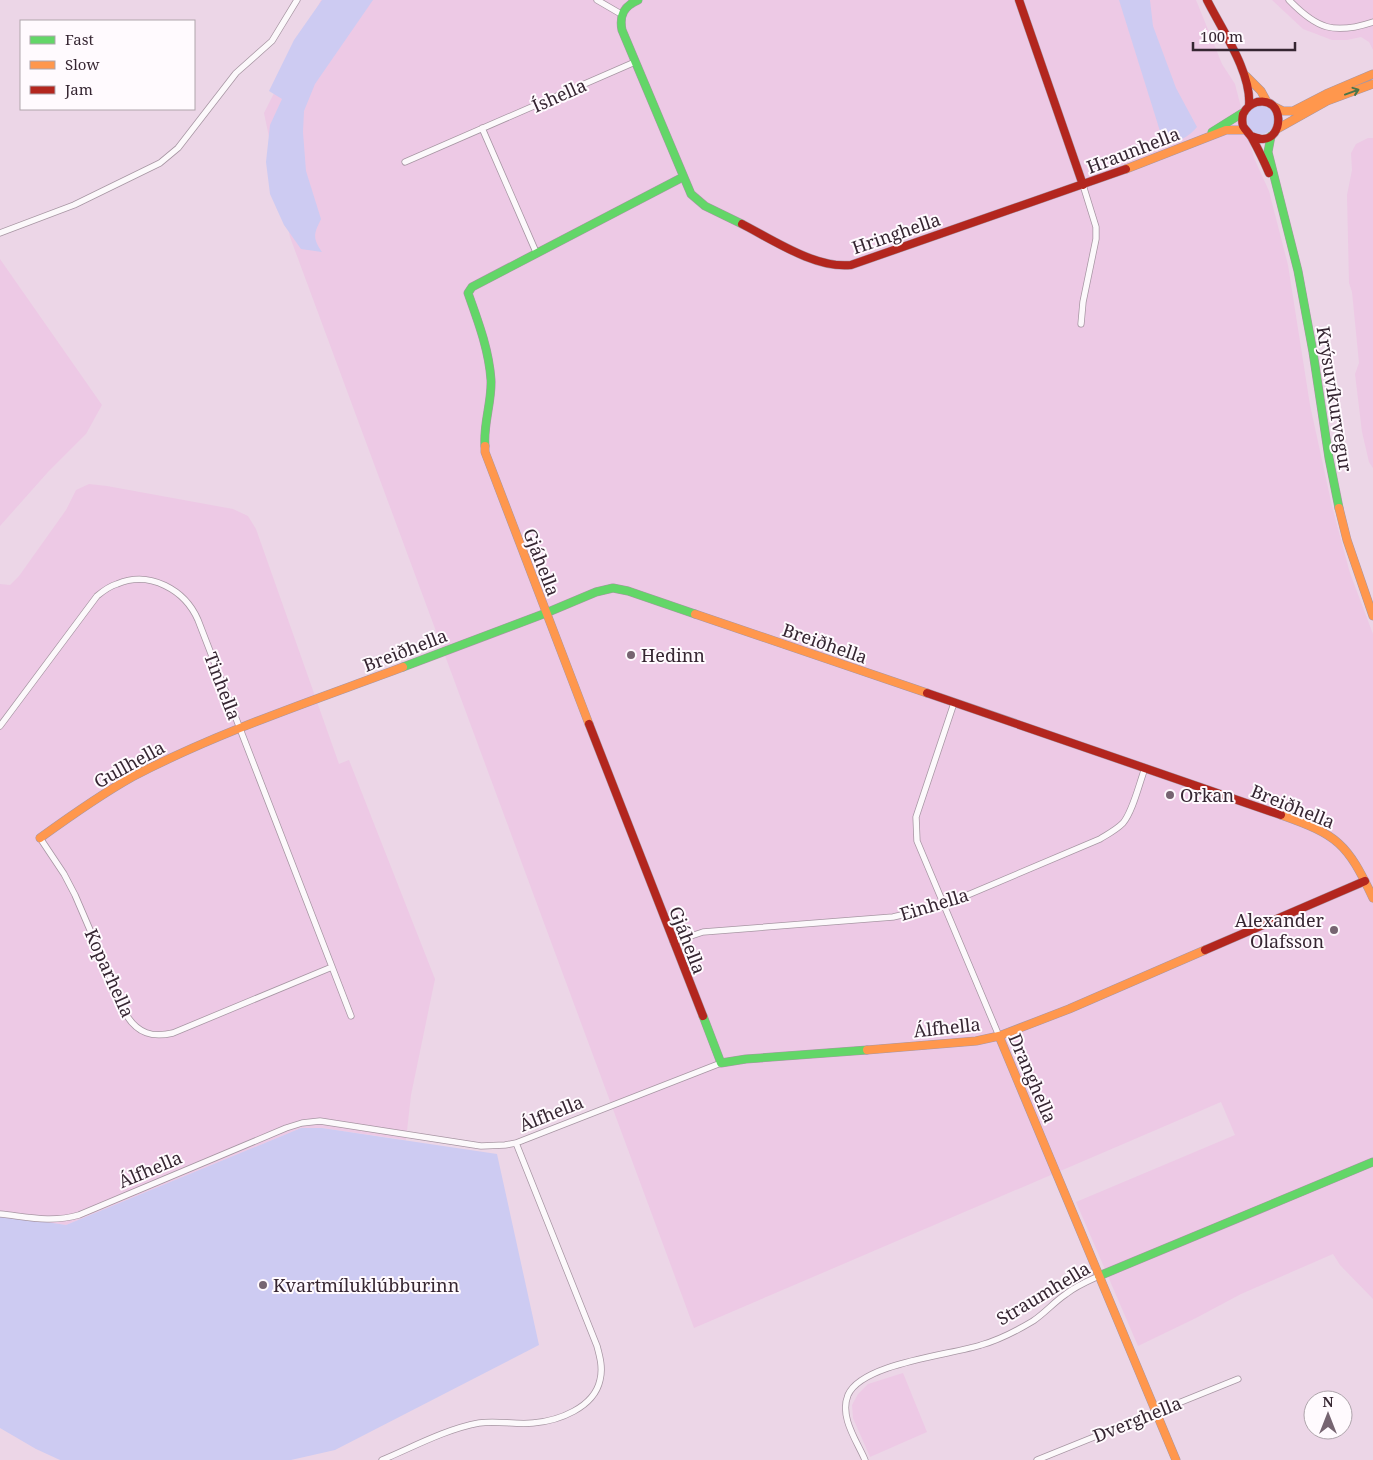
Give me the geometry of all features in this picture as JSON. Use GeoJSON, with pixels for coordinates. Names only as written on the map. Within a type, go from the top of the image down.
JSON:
{"type":"FeatureCollection","features":[{"type":"Feature","properties":{"kind":"street"},"geometry":{"type":"LineString","coordinates":[[0,233],[74,204],[160,163],[178,148],[236,74],[272,41],[297,0]]}},
{"type":"Feature","properties":{"kind":"street"},"geometry":{"type":"LineString","coordinates":[[597,0],[621,14],[624,7],[638,0]]}},
{"type":"Feature","properties":{"kind":"street"},"geometry":{"type":"LineString","coordinates":[[1019,0],[1096,227],[1096,239],[1080,324]]}},
{"type":"Feature","properties":{"kind":"street"},"geometry":{"type":"LineString","coordinates":[[1207,0],[1246,76],[1250,93],[1242,122],[1248,133],[1261,139],[1271,136],[1277,129],[1327,101],[1373,84]]}},
{"type":"Feature","properties":{"kind":"street"},"geometry":{"type":"LineString","coordinates":[[1289,0],[1305,15],[1328,28],[1342,30],[1356,28],[1373,22]]}},
{"type":"Feature","properties":{"kind":"street","name":"Hringhella"},"geometry":{"type":"LineString","coordinates":[[621,14],[622,30],[691,194],[705,206],[815,261],[827,265],[851,265],[1083,185]]}},
{"type":"Feature","properties":{"kind":"street","name":"Íshella"},"geometry":{"type":"LineString","coordinates":[[405,162],[635,62]]}},
{"type":"Feature","properties":{"kind":"street"},"geometry":{"type":"LineString","coordinates":[[1246,76],[1261,92],[1267,102],[1283,112],[1293,111],[1326,94],[1373,74]]}},
{"type":"Feature","properties":{"kind":"street"},"geometry":{"type":"LineString","coordinates":[[1247,109],[1258,102],[1267,102]]}},
{"type":"Feature","properties":{"kind":"street"},"geometry":{"type":"LineString","coordinates":[[1275,108],[1279,118],[1277,129]]}},
{"type":"Feature","properties":{"kind":"street","name":"Hraunhella"},"geometry":{"type":"LineString","coordinates":[[1194,143],[1247,109]]}},
{"type":"Feature","properties":{"kind":"street"},"geometry":{"type":"LineString","coordinates":[[482,128],[536,252]]}},
{"type":"Feature","properties":{"kind":"street","name":"Hraunhella"},"geometry":{"type":"LineString","coordinates":[[1083,185],[1231,129],[1248,133]]}},
{"type":"Feature","properties":{"kind":"street","name":"Krýsuvíkurvegur"},"geometry":{"type":"LineString","coordinates":[[1248,133],[1276,186]]}},
{"type":"Feature","properties":{"kind":"street","name":"Krýsuvíkurvegur"},"geometry":{"type":"LineString","coordinates":[[1271,136],[1268,152],[1300,279],[1338,503],[1347,540],[1373,616]]}},
{"type":"Feature","properties":{"kind":"street","name":"Gjáhella"},"geometry":{"type":"LineString","coordinates":[[683,177],[536,252],[472,287],[468,294],[484,337],[491,382],[484,427],[485,452],[721,1063]]}},
{"type":"Feature","properties":{"kind":"street","name":"Tinhella"},"geometry":{"type":"LineString","coordinates":[[0,726],[97,596],[118,583],[138,580],[156,582],[172,588],[193,609],[351,1016]]}},
{"type":"Feature","properties":{"kind":"street","name":"Breiðhella"},"geometry":{"type":"LineString","coordinates":[[239,729],[546,613],[596,592],[613,588],[628,591],[1325,831],[1337,840],[1352,857],[1373,898]]}},
{"type":"Feature","properties":{"kind":"street","name":"Dranghella"},"geometry":{"type":"LineString","coordinates":[[954,703],[916,817],[918,841],[1176,1460]]}},
{"type":"Feature","properties":{"kind":"street","name":"Gullhella"},"geometry":{"type":"LineString","coordinates":[[40,838],[69,817],[131,778],[170,758],[239,729]]}},
{"type":"Feature","properties":{"kind":"street","name":"Einhella"},"geometry":{"type":"LineString","coordinates":[[673,942],[703,932],[893,917],[944,905],[1100,839],[1114,831],[1124,822],[1128,815],[1144,768]]}},
{"type":"Feature","properties":{"kind":"street","name":"Koparhella"},"geometry":{"type":"LineString","coordinates":[[40,838],[64,874],[75,895],[127,1016],[135,1027],[145,1033],[158,1035],[172,1033],[332,967]]}},
{"type":"Feature","properties":{"kind":"street","name":"Álfhella"},"geometry":{"type":"LineString","coordinates":[[0,1214],[50,1220],[65,1219],[302,1123],[327,1122],[481,1146],[504,1145],[516,1143],[721,1063],[746,1059],[976,1041],[999,1036],[1076,1006],[1365,882]]}},
{"type":"Feature","properties":{"kind":"street","name":"Álfhella"},"geometry":{"type":"LineString","coordinates":[[382,1460],[462,1427],[481,1423],[503,1422],[532,1424],[553,1419],[577,1409],[590,1398],[598,1387],[601,1366],[597,1346],[516,1143]]}},
{"type":"Feature","properties":{"kind":"street","name":"Straumhella"},"geometry":{"type":"LineString","coordinates":[[865,1460],[846,1415],[848,1395],[864,1379],[902,1363],[982,1345],[1035,1320],[1066,1294],[1099,1276],[1373,1162]]}},
{"type":"Feature","properties":{"kind":"street","name":"Dverghella"},"geometry":{"type":"LineString","coordinates":[[1037,1460],[1238,1379]]}},
{"type":"Feature","properties":{"kind":"shaded area"},"geometry":{"type":"Polygon","coordinates":[[[321,0],[1196,0],[1222,64],[1235,84],[1254,158],[1269,191],[1288,265],[1310,405],[1332,506],[1350,573],[1373,634],[1373,1299],[1340,1265],[1333,1254],[1241,1294],[1138,1346],[1076,1202],[1235,1135],[1221,1102],[694,1328],[290,237],[264,113],[321,0]]]}},
{"type":"Feature","properties":{"kind":"shaded area"},"geometry":{"type":"Polygon","coordinates":[[[322,0],[373,0],[315,84],[304,111],[303,132],[306,171],[321,219],[315,239],[322,252],[301,249],[284,225],[270,194],[266,162],[270,125],[282,99],[269,91],[294,40],[322,0]]]}},
{"type":"Feature","properties":{"kind":"shaded area"},"geometry":{"type":"Polygon","coordinates":[[[1119,0],[1150,0],[1153,26],[1176,88],[1197,127],[1186,137],[1178,141],[1164,144],[1119,0]]]}},
{"type":"Feature","properties":{"kind":"shaded area"},"geometry":{"type":"Polygon","coordinates":[[[1272,0],[1373,0],[1373,50],[1369,42],[1361,37],[1347,40],[1332,40],[1303,29],[1272,0]]]}},
{"type":"Feature","properties":{"kind":"shaded area"},"geometry":{"type":"Polygon","coordinates":[[[1261,106],[1271,110],[1275,120],[1271,130],[1261,134],[1251,130],[1247,120],[1251,110],[1261,106]]]}},
{"type":"Feature","properties":{"kind":"shaded area"},"geometry":{"type":"Polygon","coordinates":[[[1368,138],[1373,138],[1373,468],[1369,462],[1362,432],[1355,374],[1359,363],[1352,292],[1349,283],[1347,195],[1352,170],[1351,153],[1356,144],[1368,138]]]}},
{"type":"Feature","properties":{"kind":"shaded area"},"geometry":{"type":"Polygon","coordinates":[[[0,259],[102,405],[86,434],[48,472],[0,526],[0,259]]]}},
{"type":"Feature","properties":{"kind":"shaded area"},"geometry":{"type":"Polygon","coordinates":[[[89,484],[233,509],[248,516],[256,529],[339,764],[349,760],[435,979],[411,1095],[406,1140],[322,1128],[301,1128],[66,1225],[0,1215],[0,584],[10,585],[19,576],[66,510],[76,490],[89,484]]]}},
{"type":"Feature","properties":{"kind":"shaded area","name":"Kvartmíluklúbburinn"},"geometry":{"type":"Polygon","coordinates":[[[301,1128],[322,1128],[497,1154],[539,1345],[335,1450],[291,1460],[60,1460],[36,1449],[0,1428],[0,1215],[66,1225],[301,1128]]]}},
{"type":"Feature","properties":{"kind":"shaded area"},"geometry":{"type":"Polygon","coordinates":[[[903,1373],[927,1432],[870,1457],[853,1418],[852,1405],[858,1394],[868,1384],[903,1373]]]}},
{"type":"Feature","properties":{"kind":"traffic: fast"},"geometry":{"type":"LineString","coordinates":[[638,0],[629,5],[622,15],[622,30],[691,194],[705,206],[742,224]]}},
{"type":"Feature","properties":{"kind":"traffic: fast"},"geometry":{"type":"LineString","coordinates":[[1212,132],[1244,112]]}},
{"type":"Feature","properties":{"kind":"traffic: fast"},"geometry":{"type":"LineString","coordinates":[[1271,136],[1268,152],[1298,271],[1339,508]]}},
{"type":"Feature","properties":{"kind":"traffic: fast"},"geometry":{"type":"LineString","coordinates":[[485,446],[491,380],[485,347],[468,293],[472,287],[683,177]]}},
{"type":"Feature","properties":{"kind":"traffic: fast"},"geometry":{"type":"LineString","coordinates":[[403,667],[596,592],[613,588],[628,591],[695,614]]}},
{"type":"Feature","properties":{"kind":"traffic: fast"},"geometry":{"type":"LineString","coordinates":[[703,1016],[721,1063],[746,1059],[867,1050]]}},
{"type":"Feature","properties":{"kind":"traffic: fast"},"geometry":{"type":"LineString","coordinates":[[1099,1276],[1373,1162]]}},
{"type":"Feature","properties":{"kind":"traffic: slow"},"geometry":{"type":"LineString","coordinates":[[1275,107],[1283,111],[1293,111],[1326,94],[1373,74]]}},
{"type":"Feature","properties":{"kind":"traffic: slow"},"geometry":{"type":"LineString","coordinates":[[1246,76],[1261,91],[1267,102]]}},
{"type":"Feature","properties":{"kind":"traffic: slow"},"geometry":{"type":"LineString","coordinates":[[1277,129],[1327,101],[1373,84]]}},
{"type":"Feature","properties":{"kind":"traffic: slow"},"geometry":{"type":"LineString","coordinates":[[1126,169],[1226,130],[1245,130]]}},
{"type":"Feature","properties":{"kind":"traffic: slow"},"geometry":{"type":"LineString","coordinates":[[485,446],[485,452],[589,724]]}},
{"type":"Feature","properties":{"kind":"traffic: slow"},"geometry":{"type":"LineString","coordinates":[[1339,508],[1347,540],[1373,616]]}},
{"type":"Feature","properties":{"kind":"traffic: slow"},"geometry":{"type":"LineString","coordinates":[[695,614],[927,693]]}},
{"type":"Feature","properties":{"kind":"traffic: slow"},"geometry":{"type":"LineString","coordinates":[[40,838],[108,791],[165,761],[232,731],[403,667]]}},
{"type":"Feature","properties":{"kind":"traffic: slow"},"geometry":{"type":"LineString","coordinates":[[1281,815],[1316,829],[1339,843],[1356,865],[1373,898]]}},
{"type":"Feature","properties":{"kind":"traffic: slow"},"geometry":{"type":"LineString","coordinates":[[867,1050],[976,1041],[999,1036],[1069,1009],[1205,950]]}},
{"type":"Feature","properties":{"kind":"traffic: slow"},"geometry":{"type":"LineString","coordinates":[[999,1036],[1176,1460]]}},
{"type":"Feature","properties":{"kind":"traffic: jam"},"geometry":{"type":"LineString","coordinates":[[1019,0],[1083,185]]}},
{"type":"Feature","properties":{"kind":"traffic: jam"},"geometry":{"type":"LineString","coordinates":[[1207,0],[1241,66],[1249,93],[1249,106]]}},
{"type":"Feature","properties":{"kind":"traffic: jam"},"geometry":{"type":"LineString","coordinates":[[1251,136],[1262,139],[1274,133],[1278,119],[1277,111],[1273,105],[1266,102],[1257,102],[1245,110],[1242,118],[1243,126],[1252,138],[1269,173]]}},
{"type":"Feature","properties":{"kind":"traffic: jam"},"geometry":{"type":"LineString","coordinates":[[742,224],[809,258],[824,263],[851,265],[1126,169]]}},
{"type":"Feature","properties":{"kind":"traffic: jam"},"geometry":{"type":"LineString","coordinates":[[927,693],[1281,815]]}},
{"type":"Feature","properties":{"kind":"traffic: jam"},"geometry":{"type":"LineString","coordinates":[[589,724],[703,1016]]}},
{"type":"Feature","properties":{"kind":"traffic: jam"},"geometry":{"type":"LineString","coordinates":[[1205,950],[1365,881]]}},
{"type":"Feature","properties":{"kind":"place","name":"Hedinn"},"geometry":{"type":"Point","coordinates":[631,655]}},
{"type":"Feature","properties":{"kind":"place","name":"Orkan"},"geometry":{"type":"Point","coordinates":[1170,795]}},
{"type":"Feature","properties":{"kind":"place","name":"Alexander Olafsson"},"geometry":{"type":"Point","coordinates":[1334,930]}},
{"type":"Feature","properties":{"kind":"place","name":"Kvartmíluklúbburinn"},"geometry":{"type":"Point","coordinates":[263,1285]}}]}
